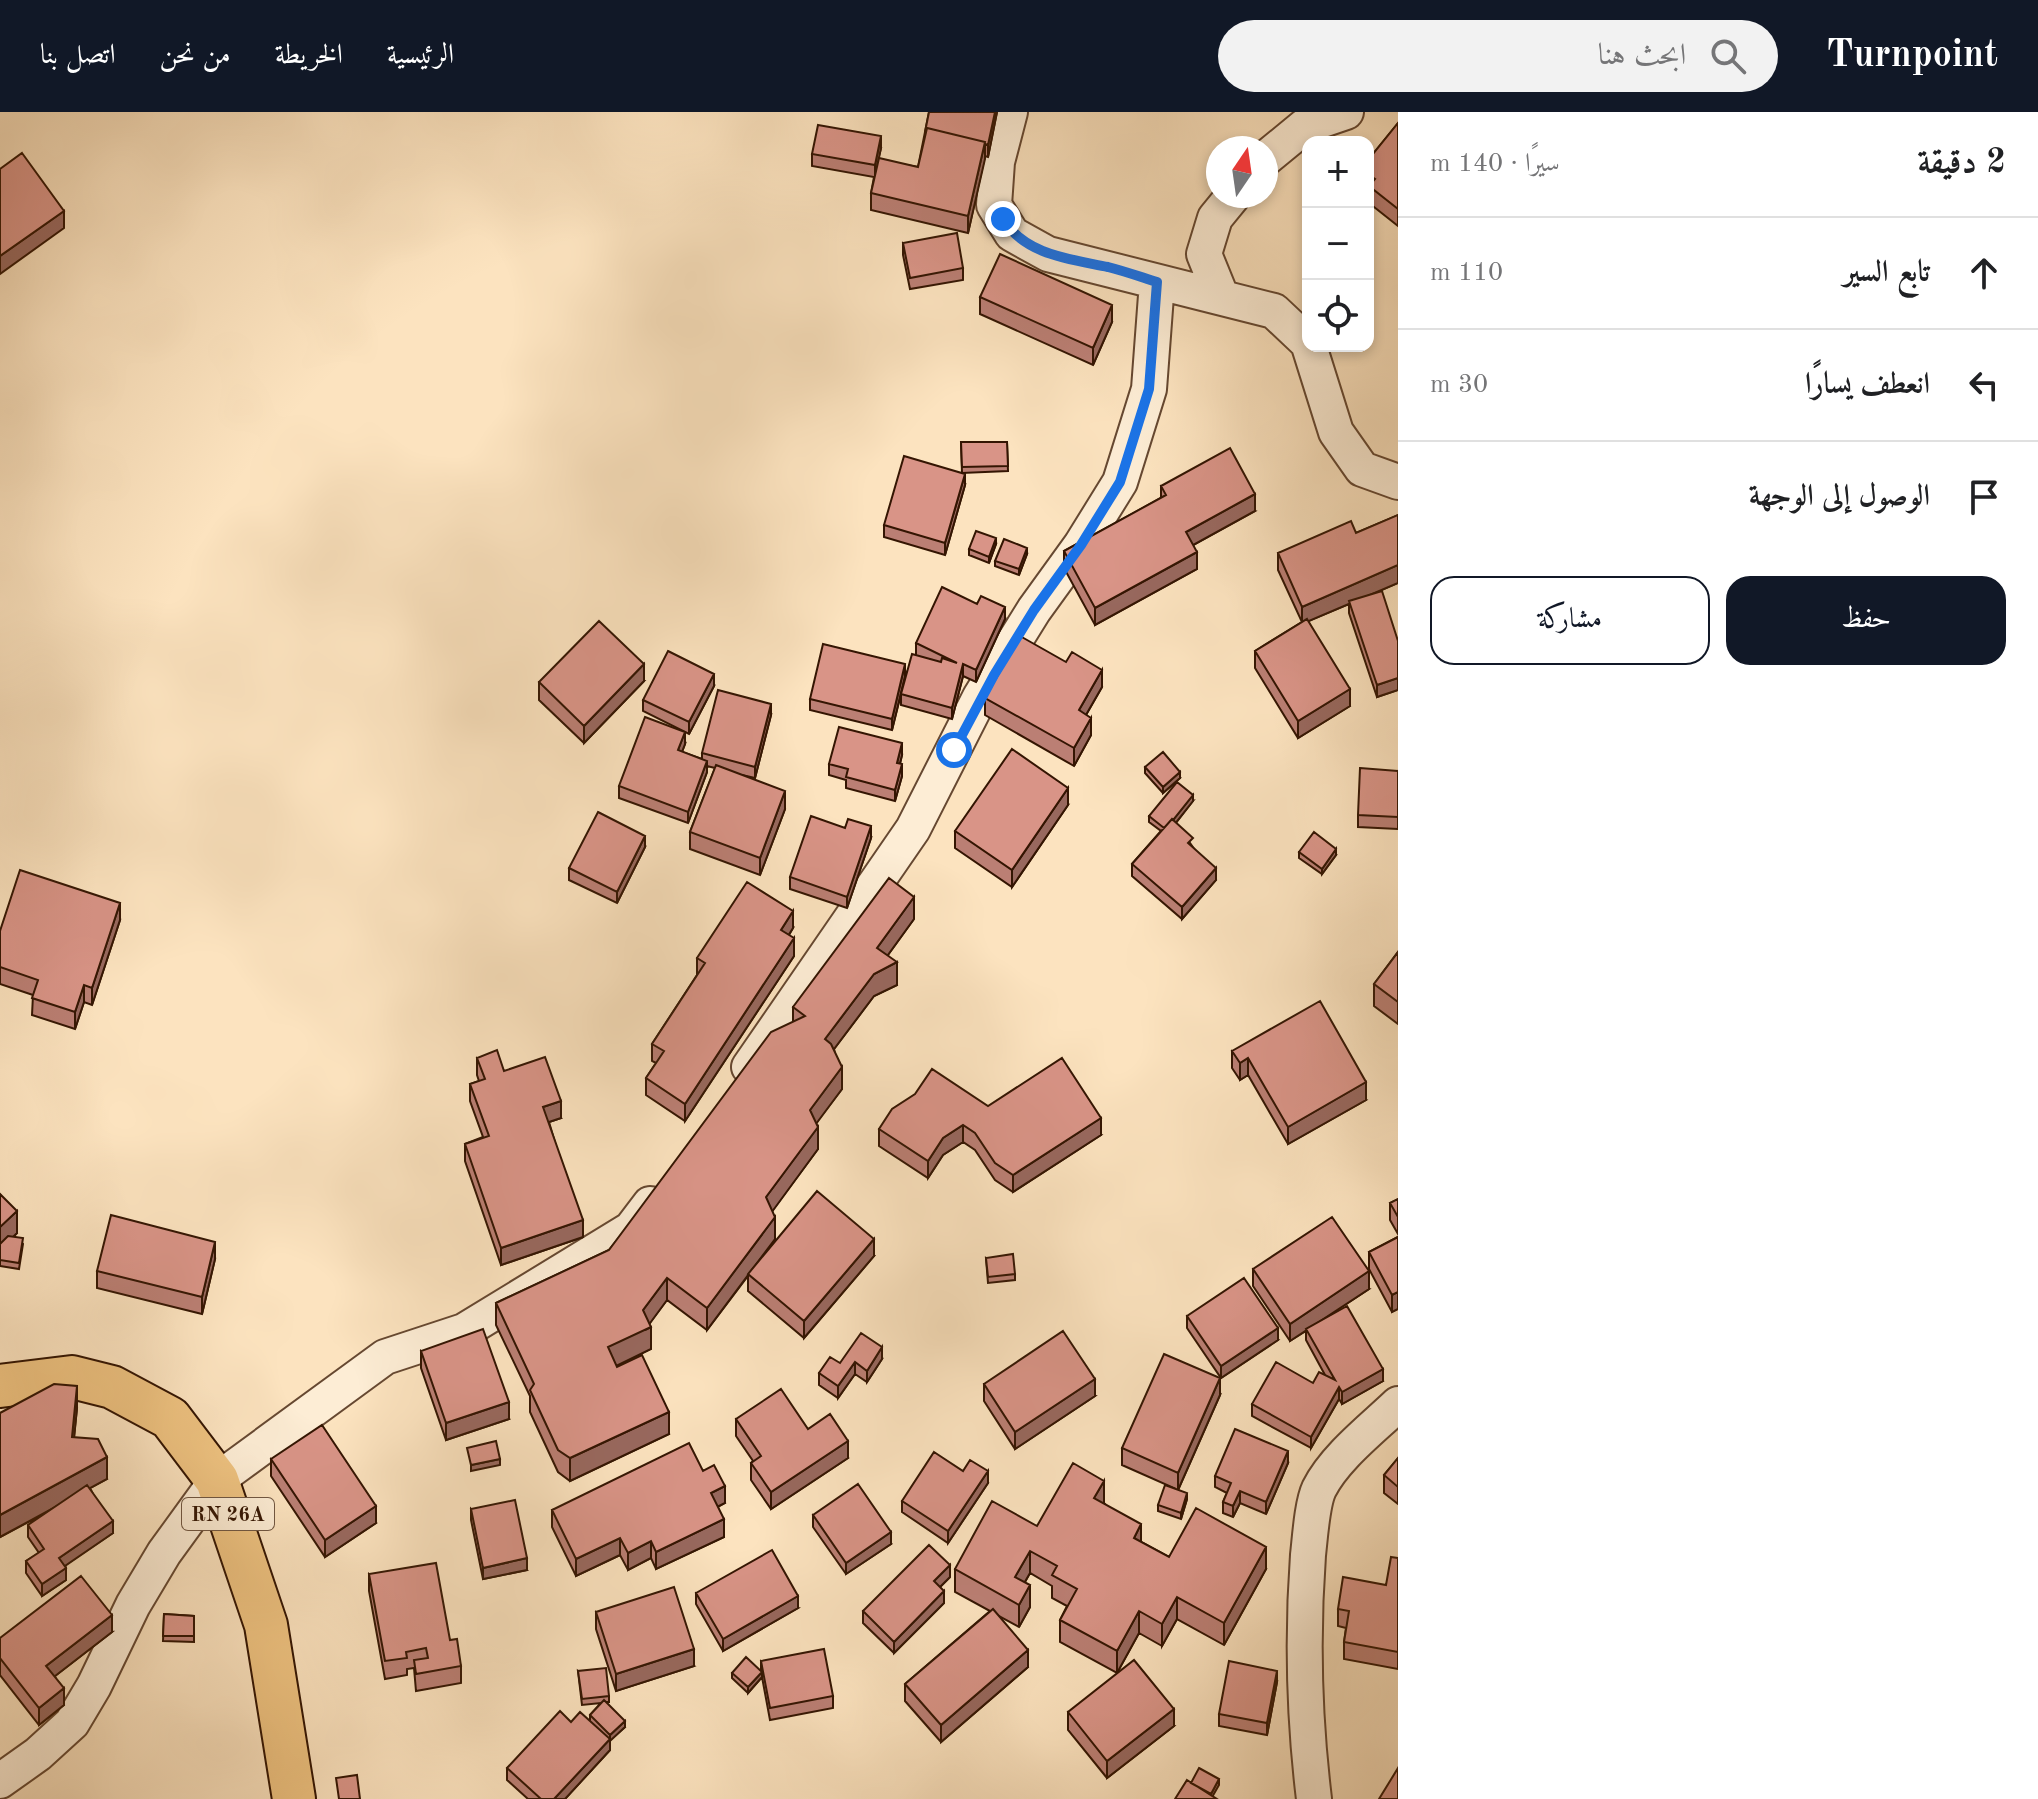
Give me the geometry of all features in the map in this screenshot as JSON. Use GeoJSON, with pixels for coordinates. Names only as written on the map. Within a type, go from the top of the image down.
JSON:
{"type":"FeatureCollection","features":[{"type":"Feature","properties":{"kind":"main road","name":"RN 26A"},"geometry":{"type":"LineString","coordinates":[[0,1386],[72,1377],[112,1387],[170,1418],[217,1480],[266,1625],[294,1799]]}},
{"type":"Feature","properties":{"kind":"street"},"geometry":{"type":"LineString","coordinates":[[1010,112],[997,162],[994,205],[1012,234],[1048,254],[1274,311],[1302,338]]}},
{"type":"Feature","properties":{"kind":"street"},"geometry":{"type":"LineString","coordinates":[[1278,148],[1305,126],[1346,112]]}},
{"type":"Feature","properties":{"kind":"street"},"geometry":{"type":"LineString","coordinates":[[1221,296],[1204,254],[1215,218],[1223,208]]}},
{"type":"Feature","properties":{"kind":"street"},"geometry":{"type":"LineString","coordinates":[[727,1098],[913,829],[980,697],[1120,482],[1149,389],[1157,282]]}},
{"type":"Feature","properties":{"kind":"street"},"geometry":{"type":"LineString","coordinates":[[1311,352],[1336,432],[1362,469],[1398,482]]}},
{"type":"Feature","properties":{"kind":"street"},"geometry":{"type":"LineString","coordinates":[[0,1781],[38,1754],[72,1723],[94,1686],[140,1592],[217,1480],[385,1357],[464,1331],[631,1229],[666,1182]]}},
{"type":"Feature","properties":{"kind":"street"},"geometry":{"type":"LineString","coordinates":[[1314,1799],[1307,1734],[1303,1620],[1309,1539],[1318,1490],[1346,1453],[1398,1404]]}},
{"type":"Feature","properties":{"kind":"building"},"geometry":{"type":"Polygon","coordinates":[[[929,112],[995,112],[988,145],[927,128],[925,132],[929,112]]]}},
{"type":"Feature","properties":{"kind":"building"},"geometry":{"type":"Polygon","coordinates":[[[1398,123],[1398,209],[1374,190],[1374,153],[1398,123]]]}},
{"type":"Feature","properties":{"kind":"building"},"geometry":{"type":"Polygon","coordinates":[[[818,125],[881,136],[875,165],[812,154],[818,125]]]}},
{"type":"Feature","properties":{"kind":"building"},"geometry":{"type":"Polygon","coordinates":[[[927,128],[985,142],[968,216],[871,193],[879,158],[918,167],[927,128]]]}},
{"type":"Feature","properties":{"kind":"building"},"geometry":{"type":"Polygon","coordinates":[[[22,153],[64,211],[0,256],[0,169],[22,153]]]}},
{"type":"Feature","properties":{"kind":"building"},"geometry":{"type":"Polygon","coordinates":[[[957,233],[963,268],[910,278],[903,243],[957,233]]]}},
{"type":"Feature","properties":{"kind":"building"},"geometry":{"type":"Polygon","coordinates":[[[1000,254],[1112,305],[1093,348],[980,297],[1000,254]]]}},
{"type":"Feature","properties":{"kind":"building"},"geometry":{"type":"Polygon","coordinates":[[[961,442],[1007,442],[1008,466],[962,467],[961,442]]]}},
{"type":"Feature","properties":{"kind":"building"},"geometry":{"type":"Polygon","coordinates":[[[1230,448],[1255,494],[1186,532],[1197,552],[1095,608],[1064,551],[1166,495],[1161,486],[1230,448]]]}},
{"type":"Feature","properties":{"kind":"building"},"geometry":{"type":"Polygon","coordinates":[[[904,456],[965,474],[945,543],[884,525],[904,456]]]}},
{"type":"Feature","properties":{"kind":"building"},"geometry":{"type":"Polygon","coordinates":[[[1398,515],[1398,565],[1302,607],[1278,553],[1351,521],[1356,533],[1398,515]]]}},
{"type":"Feature","properties":{"kind":"building"},"geometry":{"type":"Polygon","coordinates":[[[976,531],[996,538],[989,557],[969,549],[976,531]]]}},
{"type":"Feature","properties":{"kind":"building"},"geometry":{"type":"Polygon","coordinates":[[[1004,539],[1027,548],[1019,569],[995,561],[1004,539]]]}},
{"type":"Feature","properties":{"kind":"building"},"geometry":{"type":"Polygon","coordinates":[[[942,587],[977,604],[981,596],[1005,607],[976,670],[963,664],[952,708],[901,694],[912,654],[957,663],[916,643],[942,587]]]}},
{"type":"Feature","properties":{"kind":"building"},"geometry":{"type":"Polygon","coordinates":[[[1382,591],[1398,641],[1398,678],[1377,685],[1349,601],[1382,591]]]}},
{"type":"Feature","properties":{"kind":"building"},"geometry":{"type":"Polygon","coordinates":[[[1307,619],[1350,689],[1298,721],[1255,651],[1307,619]]]}},
{"type":"Feature","properties":{"kind":"building"},"geometry":{"type":"Polygon","coordinates":[[[599,621],[644,664],[584,726],[539,682],[599,621]]]}},
{"type":"Feature","properties":{"kind":"building"},"geometry":{"type":"Polygon","coordinates":[[[1020,636],[1066,662],[1072,652],[1102,670],[1079,710],[1091,718],[1074,748],[985,698],[1020,636]]]}},
{"type":"Feature","properties":{"kind":"building"},"geometry":{"type":"Polygon","coordinates":[[[823,644],[905,664],[892,719],[810,699],[823,644]]]}},
{"type":"Feature","properties":{"kind":"building"},"geometry":{"type":"Polygon","coordinates":[[[668,651],[714,674],[689,722],[643,700],[668,651]]]}},
{"type":"Feature","properties":{"kind":"building"},"geometry":{"type":"Polygon","coordinates":[[[718,690],[771,704],[755,767],[702,753],[718,690]]]}},
{"type":"Feature","properties":{"kind":"building"},"geometry":{"type":"Polygon","coordinates":[[[645,717],[685,732],[678,750],[707,761],[688,812],[619,786],[645,717]]]}},
{"type":"Feature","properties":{"kind":"building"},"geometry":{"type":"Polygon","coordinates":[[[839,727],[902,743],[897,763],[902,764],[895,790],[846,777],[848,769],[829,764],[839,727]]]}},
{"type":"Feature","properties":{"kind":"building"},"geometry":{"type":"Polygon","coordinates":[[[1012,749],[1068,788],[1012,870],[955,831],[1012,749]]]}},
{"type":"Feature","properties":{"kind":"building"},"geometry":{"type":"Polygon","coordinates":[[[1163,752],[1180,772],[1163,787],[1145,767],[1163,752]]]}},
{"type":"Feature","properties":{"kind":"building"},"geometry":{"type":"Polygon","coordinates":[[[716,765],[785,791],[760,858],[690,832],[716,765]]]}},
{"type":"Feature","properties":{"kind":"building"},"geometry":{"type":"Polygon","coordinates":[[[1360,768],[1398,771],[1398,817],[1358,815],[1360,768]]]}},
{"type":"Feature","properties":{"kind":"building"},"geometry":{"type":"Polygon","coordinates":[[[1177,782],[1193,795],[1164,828],[1149,816],[1177,782]]]}},
{"type":"Feature","properties":{"kind":"building"},"geometry":{"type":"Polygon","coordinates":[[[598,812],[645,836],[617,892],[569,868],[598,812]]]}},
{"type":"Feature","properties":{"kind":"building"},"geometry":{"type":"Polygon","coordinates":[[[811,816],[845,828],[848,819],[871,826],[847,897],[790,877],[811,816]]]}},
{"type":"Feature","properties":{"kind":"building"},"geometry":{"type":"Polygon","coordinates":[[[1172,819],[1193,838],[1188,843],[1216,868],[1182,907],[1132,864],[1172,819]]]}},
{"type":"Feature","properties":{"kind":"building"},"geometry":{"type":"Polygon","coordinates":[[[1314,832],[1336,849],[1322,869],[1299,852],[1314,832]]]}},
{"type":"Feature","properties":{"kind":"building"},"geometry":{"type":"Polygon","coordinates":[[[20,870],[120,903],[92,988],[84,985],[75,1012],[32,998],[38,980],[0,967],[0,931],[20,870]]]}},
{"type":"Feature","properties":{"kind":"building"},"geometry":{"type":"Polygon","coordinates":[[[889,878],[914,897],[877,948],[897,962],[874,974],[825,1039],[831,1044],[842,1067],[810,1110],[818,1127],[766,1197],[775,1217],[707,1308],[667,1278],[643,1310],[651,1327],[608,1347],[617,1367],[642,1355],[669,1412],[570,1458],[558,1450],[530,1390],[534,1384],[496,1303],[609,1250],[771,1032],[805,1016],[793,1007],[889,878]]]}},
{"type":"Feature","properties":{"kind":"building"},"geometry":{"type":"Polygon","coordinates":[[[747,882],[793,911],[781,930],[794,938],[685,1104],[646,1078],[664,1051],[652,1044],[705,963],[697,958],[747,882]]]}},
{"type":"Feature","properties":{"kind":"building"},"geometry":{"type":"Polygon","coordinates":[[[1398,952],[1398,1002],[1374,984],[1398,952]]]}},
{"type":"Feature","properties":{"kind":"building"},"geometry":{"type":"Polygon","coordinates":[[[1320,1001],[1366,1082],[1288,1127],[1248,1058],[1240,1063],[1232,1051],[1320,1001]]]}},
{"type":"Feature","properties":{"kind":"building"},"geometry":{"type":"Polygon","coordinates":[[[497,1050],[504,1071],[545,1057],[561,1101],[543,1107],[583,1220],[501,1248],[465,1144],[489,1136],[470,1084],[485,1079],[477,1058],[497,1050]]]}},
{"type":"Feature","properties":{"kind":"building"},"geometry":{"type":"Polygon","coordinates":[[[1062,1058],[1101,1118],[1013,1175],[995,1163],[975,1133],[963,1125],[943,1138],[928,1161],[879,1129],[892,1109],[915,1094],[932,1069],[988,1106],[1062,1058]]]}},
{"type":"Feature","properties":{"kind":"building"},"geometry":{"type":"Polygon","coordinates":[[[817,1191],[874,1239],[804,1321],[748,1274],[817,1191]]]}},
{"type":"Feature","properties":{"kind":"building"},"geometry":{"type":"Polygon","coordinates":[[[0,1194],[17,1211],[0,1227],[0,1194]]]}},
{"type":"Feature","properties":{"kind":"building"},"geometry":{"type":"Polygon","coordinates":[[[1398,1199],[1398,1217],[1390,1203],[1398,1199]]]}},
{"type":"Feature","properties":{"kind":"building"},"geometry":{"type":"Polygon","coordinates":[[[111,1215],[215,1242],[202,1297],[97,1271],[111,1215]]]}},
{"type":"Feature","properties":{"kind":"building"},"geometry":{"type":"Polygon","coordinates":[[[1332,1217],[1369,1271],[1290,1324],[1253,1269],[1332,1217]]]}},
{"type":"Feature","properties":{"kind":"building"},"geometry":{"type":"Polygon","coordinates":[[[8,1236],[23,1238],[19,1263],[0,1260],[0,1244],[8,1236]]]}},
{"type":"Feature","properties":{"kind":"building"},"geometry":{"type":"Polygon","coordinates":[[[1398,1237],[1398,1292],[1392,1295],[1369,1252],[1398,1237]]]}},
{"type":"Feature","properties":{"kind":"building"},"geometry":{"type":"Polygon","coordinates":[[[1013,1254],[1015,1274],[988,1277],[986,1258],[1013,1254]]]}},
{"type":"Feature","properties":{"kind":"building"},"geometry":{"type":"Polygon","coordinates":[[[1244,1278],[1278,1328],[1221,1366],[1187,1316],[1244,1278]]]}},
{"type":"Feature","properties":{"kind":"building"},"geometry":{"type":"Polygon","coordinates":[[[1347,1306],[1383,1369],[1342,1392],[1339,1387],[1311,1437],[1252,1404],[1276,1362],[1313,1383],[1319,1372],[1335,1380],[1306,1329],[1347,1306]]]}},
{"type":"Feature","properties":{"kind":"building"},"geometry":{"type":"Polygon","coordinates":[[[483,1329],[509,1402],[446,1423],[421,1351],[483,1329]]]}},
{"type":"Feature","properties":{"kind":"building"},"geometry":{"type":"Polygon","coordinates":[[[1063,1331],[1095,1379],[1015,1432],[984,1384],[1063,1331]]]}},
{"type":"Feature","properties":{"kind":"building"},"geometry":{"type":"Polygon","coordinates":[[[861,1333],[882,1347],[867,1371],[855,1362],[838,1386],[819,1373],[830,1357],[840,1363],[861,1333]]]}},
{"type":"Feature","properties":{"kind":"building"},"geometry":{"type":"Polygon","coordinates":[[[1164,1354],[1220,1378],[1178,1473],[1122,1448],[1164,1354]]]}},
{"type":"Feature","properties":{"kind":"building"},"geometry":{"type":"Polygon","coordinates":[[[54,1384],[77,1386],[72,1437],[98,1439],[107,1457],[0,1515],[0,1413],[54,1384]]]}},
{"type":"Feature","properties":{"kind":"building"},"geometry":{"type":"Polygon","coordinates":[[[781,1389],[808,1429],[830,1414],[848,1441],[771,1492],[751,1463],[761,1456],[736,1419],[781,1389]]]}},
{"type":"Feature","properties":{"kind":"building"},"geometry":{"type":"Polygon","coordinates":[[[322,1425],[376,1506],[325,1540],[271,1459],[322,1425]]]}},
{"type":"Feature","properties":{"kind":"building"},"geometry":{"type":"Polygon","coordinates":[[[1235,1429],[1288,1451],[1266,1502],[1240,1491],[1233,1506],[1223,1502],[1231,1483],[1215,1476],[1235,1429]]]}},
{"type":"Feature","properties":{"kind":"building"},"geometry":{"type":"Polygon","coordinates":[[[496,1441],[500,1459],[471,1465],[467,1448],[496,1441]]]}},
{"type":"Feature","properties":{"kind":"building"},"geometry":{"type":"Polygon","coordinates":[[[689,1443],[703,1471],[714,1465],[725,1486],[711,1493],[724,1519],[656,1552],[651,1541],[628,1553],[620,1538],[576,1559],[552,1510],[689,1443]]]}},
{"type":"Feature","properties":{"kind":"building"},"geometry":{"type":"Polygon","coordinates":[[[934,1452],[963,1471],[970,1460],[988,1471],[948,1531],[902,1501],[934,1452]]]}},
{"type":"Feature","properties":{"kind":"building"},"geometry":{"type":"Polygon","coordinates":[[[1398,1458],[1398,1487],[1384,1475],[1398,1458]]]}},
{"type":"Feature","properties":{"kind":"building"},"geometry":{"type":"Polygon","coordinates":[[[1073,1463],[1104,1481],[1094,1498],[1141,1524],[1134,1538],[1169,1557],[1196,1508],[1266,1547],[1224,1623],[1177,1597],[1162,1624],[1139,1611],[1117,1651],[1060,1620],[1077,1589],[1052,1575],[1057,1566],[1030,1551],[1015,1577],[1030,1585],[1019,1605],[955,1569],[992,1501],[1037,1526],[1073,1463]]]}},
{"type":"Feature","properties":{"kind":"building"},"geometry":{"type":"Polygon","coordinates":[[[858,1484],[891,1532],[846,1563],[813,1515],[858,1484]]]}},
{"type":"Feature","properties":{"kind":"building"},"geometry":{"type":"Polygon","coordinates":[[[87,1485],[113,1521],[59,1558],[66,1568],[42,1584],[26,1561],[44,1549],[28,1525],[87,1485]]]}},
{"type":"Feature","properties":{"kind":"building"},"geometry":{"type":"Polygon","coordinates":[[[1165,1485],[1187,1493],[1181,1513],[1158,1505],[1165,1485]]]}},
{"type":"Feature","properties":{"kind":"building"},"geometry":{"type":"Polygon","coordinates":[[[515,1500],[527,1558],[483,1568],[471,1509],[515,1500]]]}},
{"type":"Feature","properties":{"kind":"building"},"geometry":{"type":"Polygon","coordinates":[[[929,1545],[950,1565],[934,1581],[944,1591],[894,1642],[863,1611],[929,1545]]]}},
{"type":"Feature","properties":{"kind":"building"},"geometry":{"type":"Polygon","coordinates":[[[772,1550],[798,1596],[723,1639],[696,1593],[772,1550]]]}},
{"type":"Feature","properties":{"kind":"building"},"geometry":{"type":"Polygon","coordinates":[[[1391,1557],[1398,1558],[1398,1652],[1344,1642],[1349,1611],[1338,1609],[1343,1577],[1386,1585],[1391,1557]]]}},
{"type":"Feature","properties":{"kind":"building"},"geometry":{"type":"Polygon","coordinates":[[[436,1563],[450,1640],[457,1639],[461,1666],[416,1674],[414,1660],[428,1658],[426,1648],[406,1652],[407,1658],[385,1661],[369,1574],[436,1563]]]}},
{"type":"Feature","properties":{"kind":"building"},"geometry":{"type":"Polygon","coordinates":[[[81,1576],[112,1615],[46,1666],[64,1688],[39,1708],[0,1658],[0,1638],[81,1576]]]}},
{"type":"Feature","properties":{"kind":"building"},"geometry":{"type":"Polygon","coordinates":[[[674,1587],[694,1649],[616,1674],[596,1612],[674,1587]]]}},
{"type":"Feature","properties":{"kind":"building"},"geometry":{"type":"Polygon","coordinates":[[[993,1609],[1028,1650],[941,1725],[905,1684],[993,1609]]]}},
{"type":"Feature","properties":{"kind":"building"},"geometry":{"type":"Polygon","coordinates":[[[164,1614],[194,1616],[194,1636],[163,1636],[164,1614]]]}},
{"type":"Feature","properties":{"kind":"building"},"geometry":{"type":"Polygon","coordinates":[[[824,1649],[833,1696],[770,1708],[761,1661],[824,1649]]]}},
{"type":"Feature","properties":{"kind":"building"},"geometry":{"type":"Polygon","coordinates":[[[746,1657],[762,1672],[748,1687],[732,1673],[746,1657]]]}},
{"type":"Feature","properties":{"kind":"building"},"geometry":{"type":"Polygon","coordinates":[[[1134,1660],[1174,1709],[1107,1761],[1068,1712],[1134,1660]]]}},
{"type":"Feature","properties":{"kind":"building"},"geometry":{"type":"Polygon","coordinates":[[[1229,1661],[1277,1671],[1267,1723],[1219,1714],[1229,1661]]]}},
{"type":"Feature","properties":{"kind":"building"},"geometry":{"type":"Polygon","coordinates":[[[606,1668],[609,1696],[582,1699],[578,1671],[606,1668]]]}},
{"type":"Feature","properties":{"kind":"building"},"geometry":{"type":"Polygon","coordinates":[[[604,1700],[625,1721],[610,1735],[590,1715],[604,1700]]]}},
{"type":"Feature","properties":{"kind":"building"},"geometry":{"type":"Polygon","coordinates":[[[560,1711],[571,1722],[580,1712],[610,1739],[554,1799],[541,1799],[507,1768],[560,1711]]]}},
{"type":"Feature","properties":{"kind":"building"},"geometry":{"type":"Polygon","coordinates":[[[1199,1768],[1219,1779],[1211,1794],[1191,1783],[1199,1768]]]}},
{"type":"Feature","properties":{"kind":"building"},"geometry":{"type":"Polygon","coordinates":[[[1398,1768],[1398,1799],[1379,1799],[1398,1768]]]}},
{"type":"Feature","properties":{"kind":"building"},"geometry":{"type":"Polygon","coordinates":[[[357,1775],[360,1799],[339,1799],[336,1778],[357,1775]]]}},
{"type":"Feature","properties":{"kind":"building"},"geometry":{"type":"Polygon","coordinates":[[[1187,1780],[1217,1799],[1175,1799],[1187,1780]]]}},
{"type":"Feature","properties":{"kind":"route"},"geometry":{"type":"LineString","coordinates":[[954,750],[980,697],[1120,482],[1149,389],[1157,282],[1048,254],[1012,234],[1003,219]]}}]}
